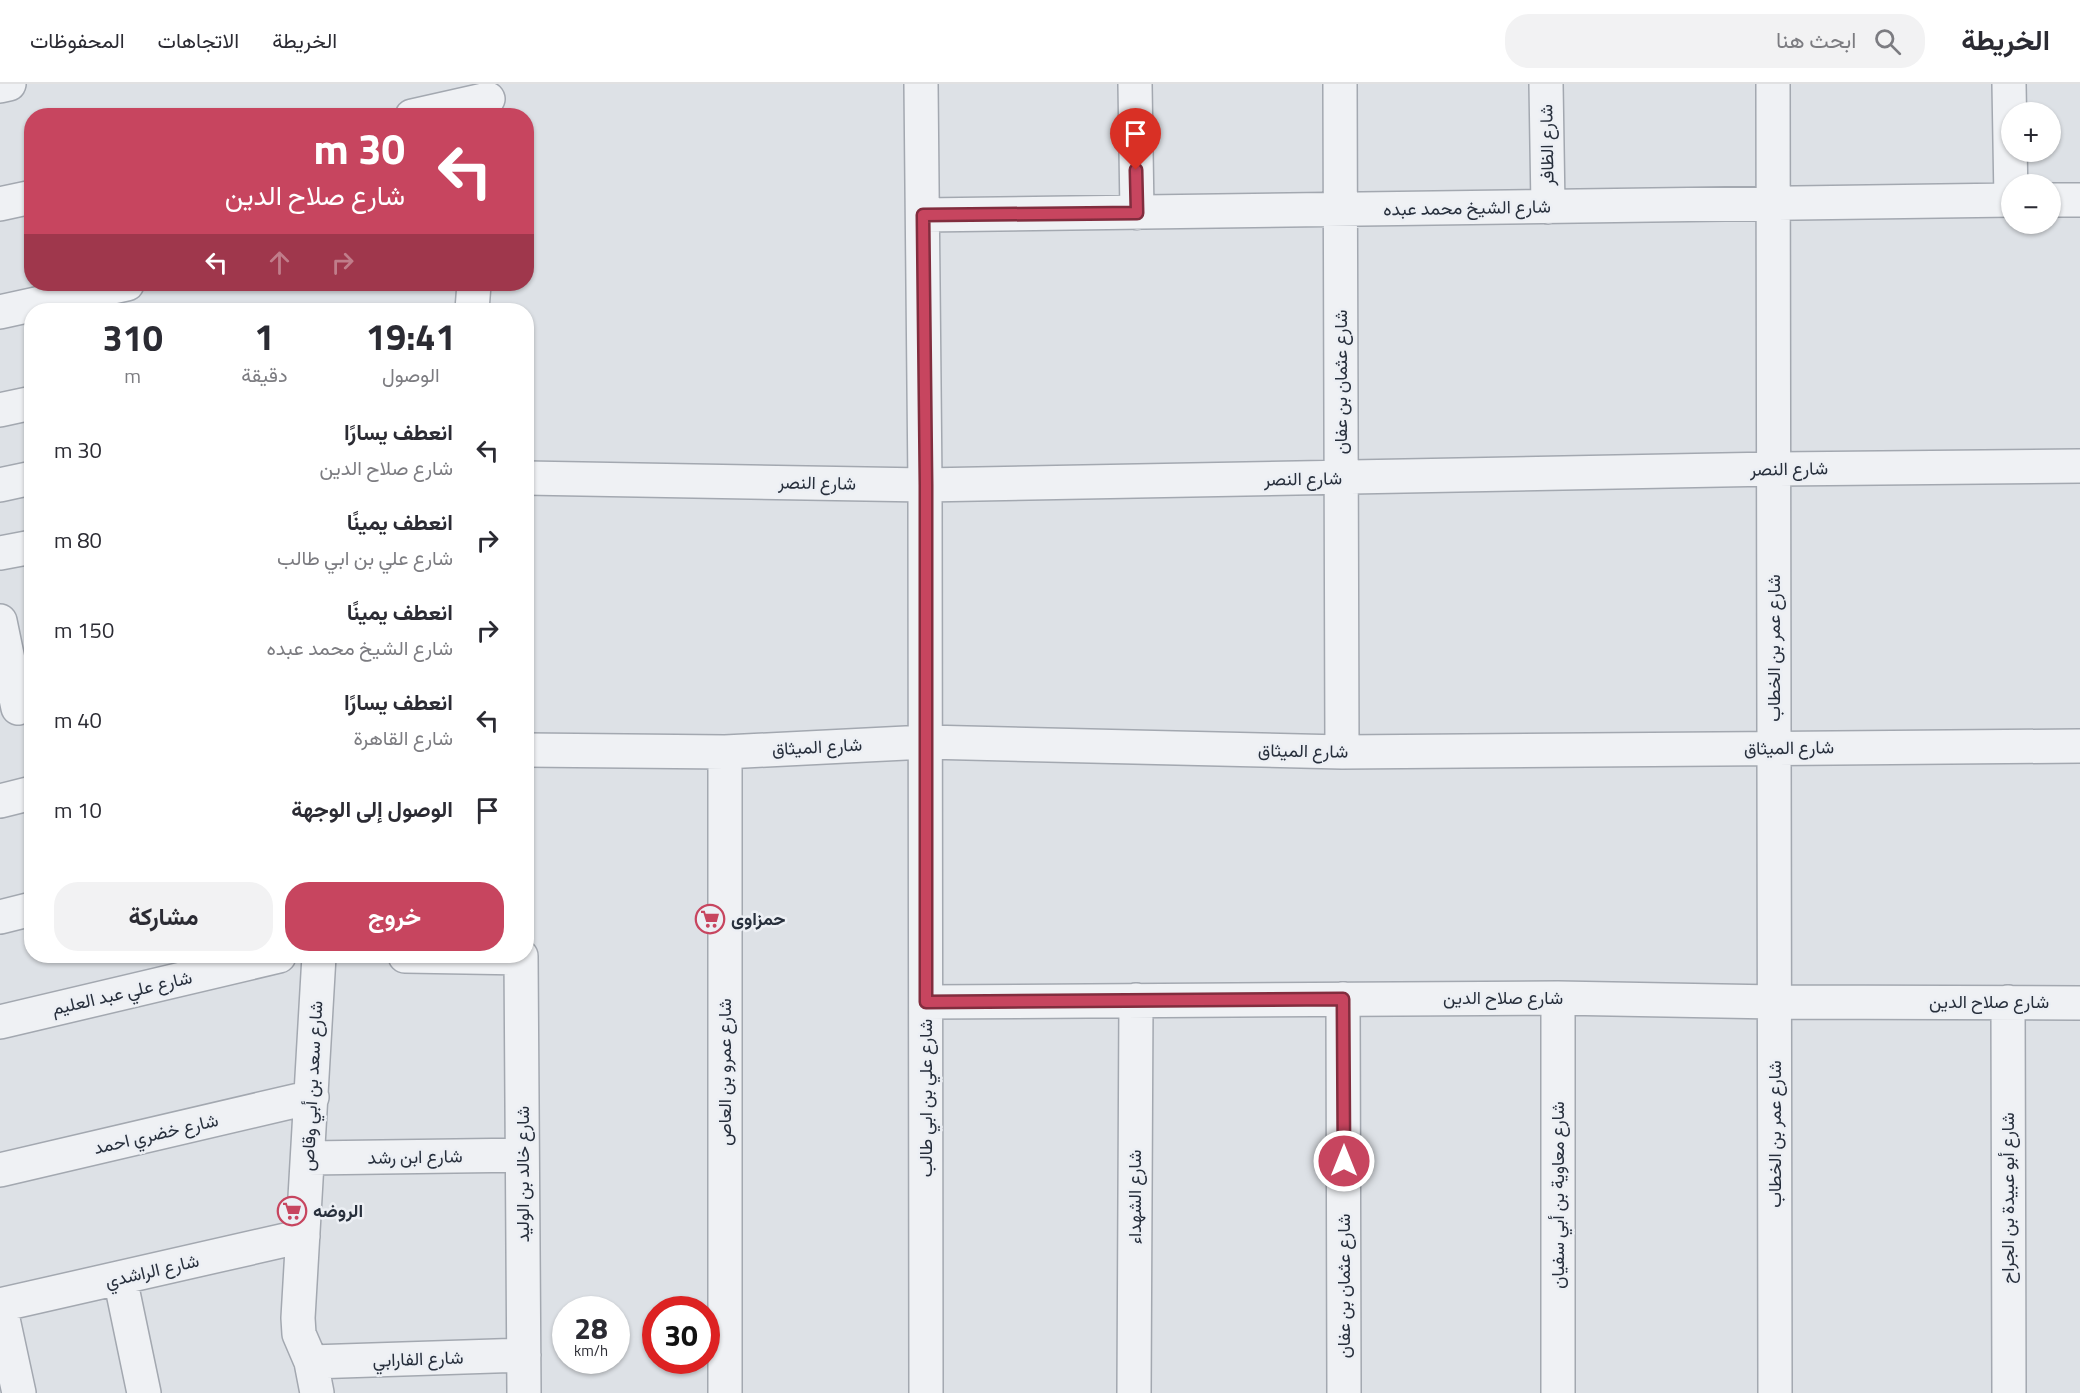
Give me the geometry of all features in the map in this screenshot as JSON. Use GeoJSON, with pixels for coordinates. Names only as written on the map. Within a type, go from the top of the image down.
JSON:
{"type":"FeatureCollection","features":[{"type":"Feature","properties":{"kind":"street"},"geometry":{"type":"LineString","coordinates":[[0,86],[9,84]]}},
{"type":"Feature","properties":{"kind":"street","name":"شارع علي بن ابي طالب"},"geometry":{"type":"LineString","coordinates":[[921,84],[926,485],[926,1393]]}},
{"type":"Feature","properties":{"kind":"street"},"geometry":{"type":"LineString","coordinates":[[1135,84],[1137,213]]}},
{"type":"Feature","properties":{"kind":"street","name":"شارع عثمان بن عفان"},"geometry":{"type":"LineString","coordinates":[[1340,84],[1342,752]]}},
{"type":"Feature","properties":{"kind":"street","name":"شارع الظافر"},"geometry":{"type":"LineString","coordinates":[[1546,84],[1548,207]]}},
{"type":"Feature","properties":{"kind":"street","name":"شارع عمر بن الخطاب"},"geometry":{"type":"LineString","coordinates":[[1773,84],[1775,1393]]}},
{"type":"Feature","properties":{"kind":"street"},"geometry":{"type":"LineString","coordinates":[[2009,84],[2011,174]]}},
{"type":"Feature","properties":{"kind":"street"},"geometry":{"type":"LineString","coordinates":[[450,108],[488,100]]}},
{"type":"Feature","properties":{"kind":"street"},"geometry":{"type":"LineString","coordinates":[[0,204],[24,199]]}},
{"type":"Feature","properties":{"kind":"street","name":"شارع الشيخ محمد عبده"},"geometry":{"type":"LineString","coordinates":[[923,215],[2001,200]]}},
{"type":"Feature","properties":{"kind":"street"},"geometry":{"type":"LineString","coordinates":[[2061,200],[2080,200]]}},
{"type":"Feature","properties":{"kind":"street"},"geometry":{"type":"LineString","coordinates":[[41,303],[96,291]]}},
{"type":"Feature","properties":{"kind":"street"},"geometry":{"type":"LineString","coordinates":[[0,312],[24,307]]}},
{"type":"Feature","properties":{"kind":"street"},"geometry":{"type":"LineString","coordinates":[[0,410],[24,405]]}},
{"type":"Feature","properties":{"kind":"street","name":"شارع النصر"},"geometry":{"type":"LineString","coordinates":[[534,478],[926,485],[1774,469],[2080,466]]}},
{"type":"Feature","properties":{"kind":"street"},"geometry":{"type":"LineString","coordinates":[[0,485],[24,480]]}},
{"type":"Feature","properties":{"kind":"street"},"geometry":{"type":"LineString","coordinates":[[0,553],[24,548]]}},
{"type":"Feature","properties":{"kind":"street"},"geometry":{"type":"LineString","coordinates":[[0,621],[16,708]]}},
{"type":"Feature","properties":{"kind":"street","name":"شارع الميثاق"},"geometry":{"type":"LineString","coordinates":[[534,750],[725,752],[926,742],[1342,752],[2080,746]]}},
{"type":"Feature","properties":{"kind":"street","name":"شارع عمرو بن العاص"},"geometry":{"type":"LineString","coordinates":[[725,752],[725,1393]]}},
{"type":"Feature","properties":{"kind":"street"},"geometry":{"type":"LineString","coordinates":[[0,801],[24,795]]}},
{"type":"Feature","properties":{"kind":"street"},"geometry":{"type":"LineString","coordinates":[[0,917],[24,911]]}},
{"type":"Feature","properties":{"kind":"street","name":"شارع علي عبد العليم"},"geometry":{"type":"LineString","coordinates":[[0,1022],[249,963]]}},
{"type":"Feature","properties":{"kind":"street","name":"شارع سعد بن أبي وقاص"},"geometry":{"type":"LineString","coordinates":[[314,1378],[299,1334],[320,963]]}},
{"type":"Feature","properties":{"kind":"street","name":"شارع خالد بن الوليد"},"geometry":{"type":"LineString","coordinates":[[521,963],[524,1393]]}},
{"type":"Feature","properties":{"kind":"street","name":"شارع صلاح الدين"},"geometry":{"type":"LineString","coordinates":[[926,1002],[1558,998],[1775,1002],[2080,1003]]}},
{"type":"Feature","properties":{"kind":"street","name":"شارع معاوية بن أبي سفيان"},"geometry":{"type":"LineString","coordinates":[[1558,998],[1558,1393]]}},
{"type":"Feature","properties":{"kind":"street","name":"شارع عثمان بن عفان"},"geometry":{"type":"LineString","coordinates":[[1343,999],[1344,1393]]}},
{"type":"Feature","properties":{"kind":"street","name":"شارع الشهداء"},"geometry":{"type":"LineString","coordinates":[[1134,1393],[1136,1000]]}},
{"type":"Feature","properties":{"kind":"street","name":"شارع أبو عبيدة بن الجراح"},"geometry":{"type":"LineString","coordinates":[[2008,1002],[2009,1393]]}},
{"type":"Feature","properties":{"kind":"street","name":"شارع خضري احمد"},"geometry":{"type":"LineString","coordinates":[[0,1170],[312,1097]]}},
{"type":"Feature","properties":{"kind":"street","name":"شارع ابن رشد"},"geometry":{"type":"LineString","coordinates":[[308,1158],[522,1155]]}},
{"type":"Feature","properties":{"kind":"street","name":"شارع الراشدي"},"geometry":{"type":"LineString","coordinates":[[0,1305],[303,1236]]}},
{"type":"Feature","properties":{"kind":"street"},"geometry":{"type":"LineString","coordinates":[[120,1278],[144,1393]]}},
{"type":"Feature","properties":{"kind":"street"},"geometry":{"type":"LineString","coordinates":[[0,1305],[19,1393]]}},
{"type":"Feature","properties":{"kind":"street","name":"شارع الفارابي"},"geometry":{"type":"LineString","coordinates":[[314,1378],[524,1355]]}},
{"type":"Feature","properties":{"kind":"place","name":"حمزاوى"},"geometry":{"type":"Point","coordinates":[710,919]}},
{"type":"Feature","properties":{"kind":"place","name":"الروضه"},"geometry":{"type":"Point","coordinates":[292,1211]}},
{"type":"Feature","properties":{"kind":"route"},"geometry":{"type":"LineString","coordinates":[[1136,170],[1137,213],[923,215],[926,485],[926,1002],[1343,999],[1344,1161]]}}]}
